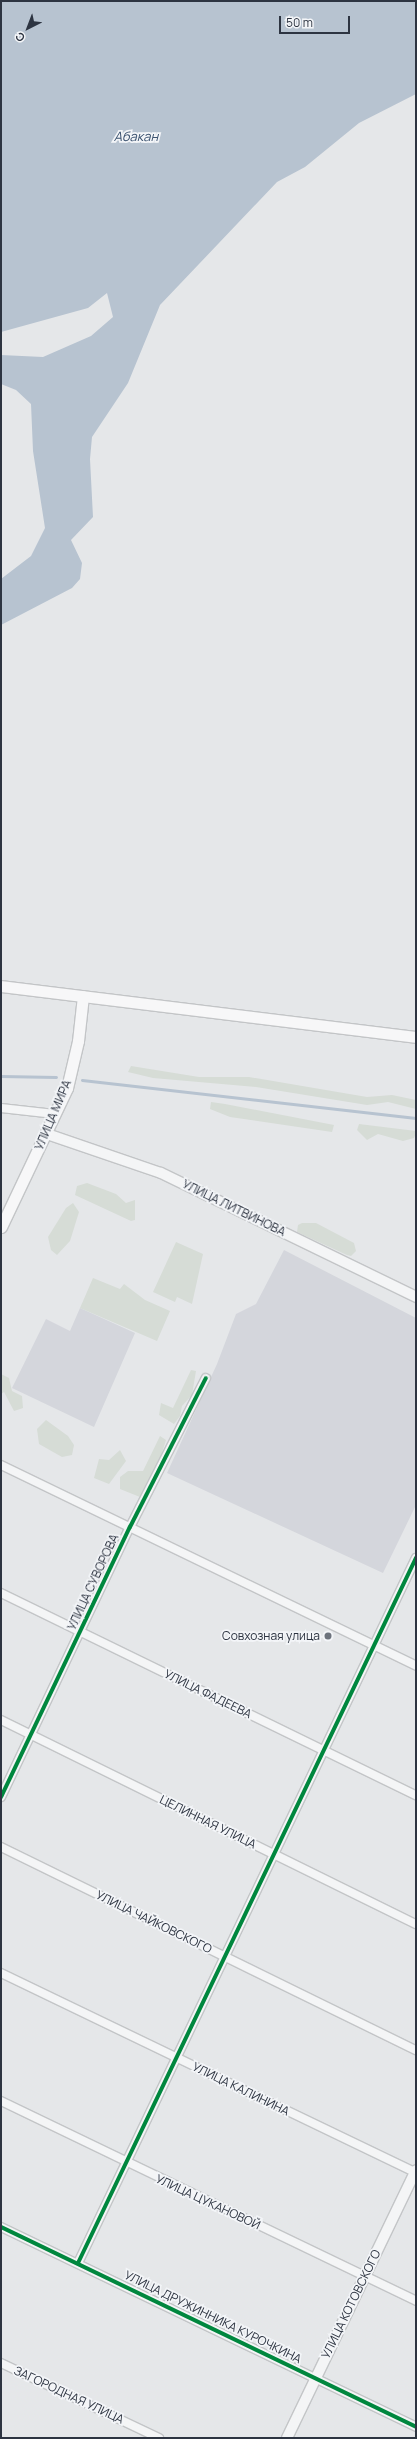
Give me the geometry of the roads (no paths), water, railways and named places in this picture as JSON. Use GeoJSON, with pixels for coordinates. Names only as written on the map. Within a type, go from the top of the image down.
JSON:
{"type":"FeatureCollection","features":[{"type":"Feature","properties":{"kind":"main road"},"geometry":{"type":"LineString","coordinates":[[1,986],[416,1037]]}},
{"type":"Feature","properties":{"kind":"main road","name":"УЛИЦА МИРА"},"geometry":{"type":"LineString","coordinates":[[1,1227],[47,1134],[67,1088],[78,1040],[83,996]]}},
{"type":"Feature","properties":{"kind":"street"},"geometry":{"type":"LineString","coordinates":[[1,1108],[55,1114]]}},
{"type":"Feature","properties":{"kind":"street","name":"УЛИЦА ЛИТВИНОВА"},"geometry":{"type":"LineString","coordinates":[[47,1134],[161,1172],[416,1297]]}},
{"type":"Feature","properties":{"kind":"street","name":"УЛИЦА СУВОРОВА"},"geometry":{"type":"LineString","coordinates":[[1,1797],[130,1527],[206,1378]]}},
{"type":"Feature","properties":{"kind":"street"},"geometry":{"type":"LineString","coordinates":[[1,1465],[416,1666]]}},
{"type":"Feature","properties":{"kind":"street"},"geometry":{"type":"LineString","coordinates":[[78,2263],[416,1558]]}},
{"type":"Feature","properties":{"kind":"street","name":"УЛИЦА ФАДЕЕВА"},"geometry":{"type":"LineString","coordinates":[[1,1593],[416,1795]]}},
{"type":"Feature","properties":{"kind":"street","name":"ЦЕЛИННАЯ УЛИЦА"},"geometry":{"type":"LineString","coordinates":[[1,1720],[416,1924]]}},
{"type":"Feature","properties":{"kind":"street","name":"УЛИЦА ЧАЙКОВСКОГО"},"geometry":{"type":"LineString","coordinates":[[1,1846],[224,1957],[416,2050]]}},
{"type":"Feature","properties":{"kind":"street","name":"УЛИЦА КАЛИНИНА"},"geometry":{"type":"LineString","coordinates":[[1,1973],[415,2172]]}},
{"type":"Feature","properties":{"kind":"street","name":"УЛИЦА ЦУКАНОВОЙ"},"geometry":{"type":"LineString","coordinates":[[1,2101],[126,2163],[416,2301]]}},
{"type":"Feature","properties":{"kind":"street","name":"УЛИЦА КОТОВСКОГО"},"geometry":{"type":"LineString","coordinates":[[287,2438],[415,2172]]}},
{"type":"Feature","properties":{"kind":"street","name":"УЛИЦА ДРУЖИННИКА КУРОЧКИНА"},"geometry":{"type":"LineString","coordinates":[[1,2226],[416,2427]]}},
{"type":"Feature","properties":{"kind":"street","name":"ЗАГОРОДНАЯ УЛИЦА"},"geometry":{"type":"LineString","coordinates":[[1,2363],[159,2438]]}},
{"type":"Feature","properties":{"kind":"water","name":"Абакан"},"geometry":{"type":"Polygon","coordinates":[[[1,1],[416,1],[416,94],[359,123],[305,167],[277,182],[160,305],[128,383],[92,437],[90,459],[93,517],[71,540],[82,563],[80,579],[72,588],[1,625],[1,579],[31,556],[45,528],[33,451],[31,404],[16,390],[1,384],[1,355],[43,357],[91,336],[113,317],[107,293],[88,308],[1,332],[1,1]]]}},
{"type":"Feature","properties":{"kind":"waterway"},"geometry":{"type":"LineString","coordinates":[[1,1076],[56,1077]]}},
{"type":"Feature","properties":{"kind":"waterway"},"geometry":{"type":"LineString","coordinates":[[82,1080],[416,1118]]}},
{"type":"Feature","properties":{"kind":"place","name":"Совхозная улица"},"geometry":{"type":"Point","coordinates":[328,1636]}}]}
